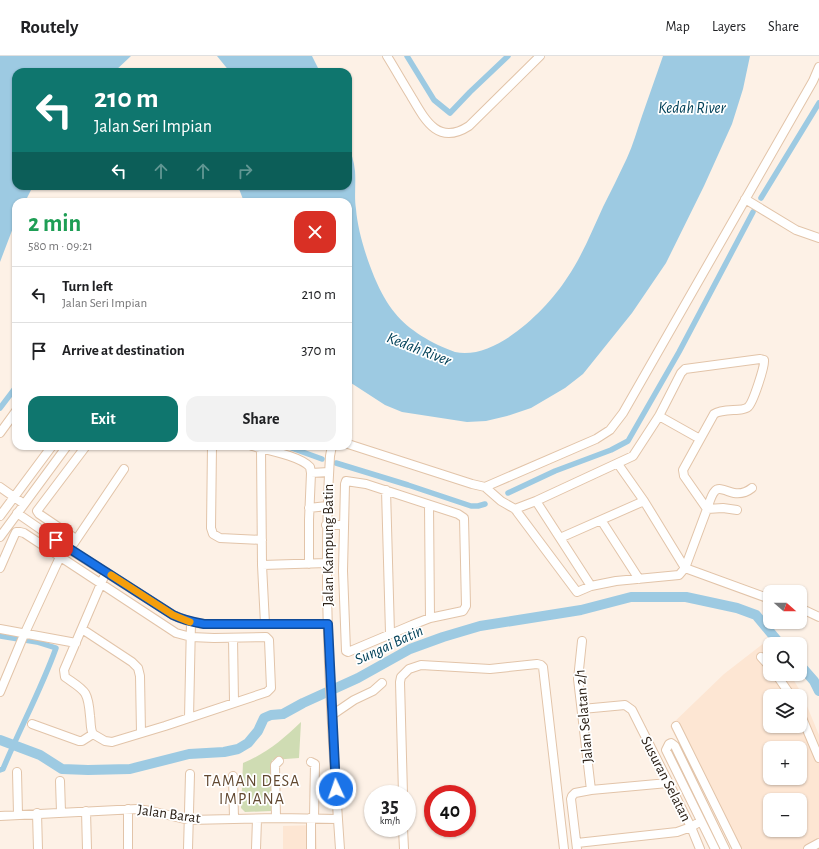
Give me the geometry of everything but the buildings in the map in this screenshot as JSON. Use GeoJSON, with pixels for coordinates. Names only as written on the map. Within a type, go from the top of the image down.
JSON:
{"type":"FeatureCollection","features":[{"type":"Feature","properties":{"kind":"street"},"geometry":{"type":"LineString","coordinates":[[386,56],[426,120],[435,129],[454,134],[469,126],[540,56]]}},
{"type":"Feature","properties":{"kind":"street"},"geometry":{"type":"LineString","coordinates":[[485,487],[596,439],[610,430],[617,422],[624,413],[813,81],[819,67]]}},
{"type":"Feature","properties":{"kind":"street"},"geometry":{"type":"LineString","coordinates":[[745,200],[796,230],[819,238]]}},
{"type":"Feature","properties":{"kind":"street"},"geometry":{"type":"LineString","coordinates":[[515,509],[536,501],[633,456],[659,416],[681,373],[685,369],[760,359],[764,360],[765,362],[758,385],[748,408],[718,412],[714,414],[683,472],[684,476],[707,509]]}},
{"type":"Feature","properties":{"kind":"street"},"geometry":{"type":"LineString","coordinates":[[0,433],[12,416]]}},
{"type":"Feature","properties":{"kind":"street"},"geometry":{"type":"LineString","coordinates":[[659,416],[700,439]]}},
{"type":"Feature","properties":{"kind":"street"},"geometry":{"type":"LineString","coordinates":[[352,445],[485,487],[501,501],[515,509],[577,592],[591,586],[616,581],[675,576],[682,573],[714,491],[716,489],[720,489],[734,493],[747,492],[752,488]]}},
{"type":"Feature","properties":{"kind":"street"},"geometry":{"type":"LineString","coordinates":[[0,516],[49,450]]}},
{"type":"Feature","properties":{"kind":"street"},"geometry":{"type":"LineString","coordinates":[[0,537],[65,450]]}},
{"type":"Feature","properties":{"kind":"street"},"geometry":{"type":"LineString","coordinates":[[76,539],[39,514],[37,511],[83,450]]}},
{"type":"Feature","properties":{"kind":"street"},"geometry":{"type":"LineString","coordinates":[[212,450],[211,528],[213,534],[220,538],[262,540]]}},
{"type":"Feature","properties":{"kind":"street"},"geometry":{"type":"LineString","coordinates":[[261,450],[262,565],[265,624]]}},
{"type":"Feature","properties":{"kind":"street"},"geometry":{"type":"LineString","coordinates":[[265,450],[306,463],[310,467],[309,564]]}},
{"type":"Feature","properties":{"kind":"street","name":"Jalan Kampung Batin"},"geometry":{"type":"LineString","coordinates":[[331,450],[326,525],[328,624],[330,685],[340,849]]}},
{"type":"Feature","properties":{"kind":"street"},"geometry":{"type":"LineString","coordinates":[[618,464],[644,501],[685,568],[763,596]]}},
{"type":"Feature","properties":{"kind":"street"},"geometry":{"type":"LineString","coordinates":[[69,549],[124,469]]}},
{"type":"Feature","properties":{"kind":"street"},"geometry":{"type":"LineString","coordinates":[[311,473],[329,472]]}},
{"type":"Feature","properties":{"kind":"street"},"geometry":{"type":"LineString","coordinates":[[346,481],[366,484],[429,505],[458,514],[464,518],[466,606],[463,611],[430,618],[390,633],[365,646],[348,652],[346,651],[343,571],[346,481]]}},
{"type":"Feature","properties":{"kind":"street"},"geometry":{"type":"LineString","coordinates":[[0,486],[24,504]]}},
{"type":"Feature","properties":{"kind":"street"},"geometry":{"type":"LineString","coordinates":[[386,490],[390,633]]}},
{"type":"Feature","properties":{"kind":"street"},"geometry":{"type":"LineString","coordinates":[[536,501],[591,586]]}},
{"type":"Feature","properties":{"kind":"street"},"geometry":{"type":"LineString","coordinates":[[560,538],[644,501]]}},
{"type":"Feature","properties":{"kind":"street"},"geometry":{"type":"LineString","coordinates":[[429,505],[430,618]]}},
{"type":"Feature","properties":{"kind":"street"},"geometry":{"type":"LineString","coordinates":[[309,508],[327,506]]}},
{"type":"Feature","properties":{"kind":"street"},"geometry":{"type":"LineString","coordinates":[[707,509],[723,508],[738,510]]}},
{"type":"Feature","properties":{"kind":"street"},"geometry":{"type":"LineString","coordinates":[[17,513],[69,549],[173,615],[192,622],[204,624],[328,624]]}},
{"type":"Feature","properties":{"kind":"street"},"geometry":{"type":"LineString","coordinates":[[601,520],[639,580]]}},
{"type":"Feature","properties":{"kind":"street"},"geometry":{"type":"LineString","coordinates":[[326,525],[344,525]]}},
{"type":"Feature","properties":{"kind":"street"},"geometry":{"type":"LineString","coordinates":[[0,568],[16,532],[24,533],[101,583],[172,631],[180,635],[191,637],[234,638],[266,637],[269,640],[271,688],[267,692],[112,742],[105,741],[93,734],[88,698],[86,694],[65,677],[64,674],[76,643],[101,583],[106,572]]}},
{"type":"Feature","properties":{"kind":"street"},"geometry":{"type":"LineString","coordinates":[[0,692],[22,638],[60,557]]}},
{"type":"Feature","properties":{"kind":"street"},"geometry":{"type":"LineString","coordinates":[[262,565],[327,563]]}},
{"type":"Feature","properties":{"kind":"street"},"geometry":{"type":"LineString","coordinates":[[807,612],[819,618]]}},
{"type":"Feature","properties":{"kind":"street"},"geometry":{"type":"LineString","coordinates":[[189,718],[192,622]]}},
{"type":"Feature","properties":{"kind":"street"},"geometry":{"type":"LineString","coordinates":[[0,629],[22,638],[76,643]]}},
{"type":"Feature","properties":{"kind":"street"},"geometry":{"type":"LineString","coordinates":[[82,629],[132,662],[138,668],[140,676],[142,733]]}},
{"type":"Feature","properties":{"kind":"street"},"geometry":{"type":"LineString","coordinates":[[234,638],[234,702]]}},
{"type":"Feature","properties":{"kind":"street","name":"Jalan Selatan 2/1"},"geometry":{"type":"LineString","coordinates":[[582,641],[578,679],[591,790]]}},
{"type":"Feature","properties":{"kind":"street"},"geometry":{"type":"LineString","coordinates":[[403,785],[400,682],[401,677],[409,669],[421,665],[490,669],[537,664],[541,665],[543,667],[564,849]]}},
{"type":"Feature","properties":{"kind":"street"},"geometry":{"type":"LineString","coordinates":[[332,715],[354,700],[373,691],[382,683]]}},
{"type":"Feature","properties":{"kind":"street","name":"Susuran Selatan"},"geometry":{"type":"LineString","coordinates":[[582,709],[625,705],[632,710],[691,827],[700,849]]}},
{"type":"Feature","properties":{"kind":"street"},"geometry":{"type":"LineString","coordinates":[[32,724],[79,741],[82,741],[93,734]]}},
{"type":"Feature","properties":{"kind":"street"},"geometry":{"type":"LineString","coordinates":[[676,726],[737,849]]}},
{"type":"Feature","properties":{"kind":"street"},"geometry":{"type":"LineString","coordinates":[[807,730],[819,758]]}},
{"type":"Feature","properties":{"kind":"street"},"geometry":{"type":"LineString","coordinates":[[715,849],[666,750],[668,744],[675,746],[725,849]]}},
{"type":"Feature","properties":{"kind":"street"},"geometry":{"type":"LineString","coordinates":[[276,818],[275,765],[279,762]]}},
{"type":"Feature","properties":{"kind":"street"},"geometry":{"type":"LineString","coordinates":[[311,762],[315,764],[312,849]]}},
{"type":"Feature","properties":{"kind":"street"},"geometry":{"type":"LineString","coordinates":[[17,772],[18,814]]}},
{"type":"Feature","properties":{"kind":"street"},"geometry":{"type":"LineString","coordinates":[[188,849],[190,774]]}},
{"type":"Feature","properties":{"kind":"street"},"geometry":{"type":"LineString","coordinates":[[233,776],[234,819]]}},
{"type":"Feature","properties":{"kind":"street"},"geometry":{"type":"LineString","coordinates":[[60,781],[61,812]]}},
{"type":"Feature","properties":{"kind":"street"},"geometry":{"type":"LineString","coordinates":[[668,783],[591,790],[575,793],[571,799],[577,846],[677,832],[691,827],[701,821]]}},
{"type":"Feature","properties":{"kind":"street"},"geometry":{"type":"LineString","coordinates":[[128,809],[128,849]]}},
{"type":"Feature","properties":{"kind":"street","name":"Jalan Barat"},"geometry":{"type":"LineString","coordinates":[[0,816],[128,809],[151,811],[189,820],[276,818],[338,819]]}},
{"type":"Feature","properties":{"kind":"street"},"geometry":{"type":"LineString","coordinates":[[86,811],[87,849]]}},
{"type":"Feature","properties":{"kind":"street"},"geometry":{"type":"LineString","coordinates":[[37,813],[38,849]]}},
{"type":"Feature","properties":{"kind":"street"},"geometry":{"type":"LineString","coordinates":[[256,849],[257,819]]}},
{"type":"Feature","properties":{"kind":"street"},"geometry":{"type":"LineString","coordinates":[[403,837],[404,849]]}},
{"type":"Feature","properties":{"kind":"street"},"geometry":{"type":"LineString","coordinates":[[808,849],[819,844]]}},
{"type":"Feature","properties":{"kind":"shaded area"},"geometry":{"type":"Polygon","coordinates":[[[763,644],[763,681],[794,681],[799,689],[763,689],[763,733],[807,733],[807,706],[819,735],[819,849],[732,849],[670,726],[724,674],[763,644]]]}},
{"type":"Feature","properties":{"kind":"shaded area"},"geometry":{"type":"Polygon","coordinates":[[[316,825],[317,849],[283,849],[283,826],[316,825]]]}},
{"type":"Feature","properties":{"kind":"green space"},"geometry":{"type":"Polygon","coordinates":[[[301,722],[299,758],[272,760],[273,808],[271,811],[245,812],[241,808],[243,763],[274,746],[301,722]]]}},
{"type":"Feature","properties":{"kind":"water"},"geometry":{"type":"Polygon","coordinates":[[[0,56],[131,56],[118,68],[12,68],[12,190],[31,190],[27,198],[12,198],[12,230],[0,262],[0,56]]]}},
{"type":"Feature","properties":{"kind":"water"},"geometry":{"type":"Polygon","coordinates":[[[217,56],[312,56],[318,68],[227,68],[217,56]]]}},
{"type":"Feature","properties":{"kind":"water","name":"Kedah River"},"geometry":{"type":"Polygon","coordinates":[[[663,56],[750,56],[743,89],[732,124],[704,186],[666,263],[632,313],[583,374],[565,388],[531,408],[486,421],[467,422],[402,412],[385,405],[352,384],[352,198],[242,198],[240,190],[352,190],[352,157],[355,167],[355,204],[359,230],[374,277],[384,297],[400,319],[421,336],[455,352],[471,353],[487,349],[503,341],[519,330],[547,304],[577,261],[629,153],[663,56]]]}},
{"type":"Feature","properties":{"kind":"waterway"},"geometry":{"type":"LineString","coordinates":[[407,56],[434,100],[450,113],[508,56]]}},
{"type":"Feature","properties":{"kind":"waterway"},"geometry":{"type":"LineString","coordinates":[[761,198],[819,103]]}},
{"type":"Feature","properties":{"kind":"waterway"},"geometry":{"type":"LineString","coordinates":[[508,493],[555,471],[611,450],[628,441],[679,352],[753,212]]}},
{"type":"Feature","properties":{"kind":"waterway"},"geometry":{"type":"LineString","coordinates":[[0,408],[12,392]]}},
{"type":"Feature","properties":{"kind":"waterway"},"geometry":{"type":"LineString","coordinates":[[297,450],[322,459]]}},
{"type":"Feature","properties":{"kind":"waterway"},"geometry":{"type":"LineString","coordinates":[[336,463],[471,506],[485,504]]}},
{"type":"Feature","properties":{"kind":"waterway","name":"Sungai Batin"},"geometry":{"type":"LineString","coordinates":[[0,740],[40,755],[62,769],[88,770],[130,769],[189,754],[224,752],[238,749],[248,743],[258,731],[264,718],[271,715],[283,714],[303,703],[358,678],[410,649],[480,626],[581,610],[631,597],[686,597],[737,608],[756,615],[774,637]]}},
{"type":"Feature","properties":{"kind":"waterway"},"geometry":{"type":"LineString","coordinates":[[0,636],[37,642],[56,648],[44,679],[3,769],[0,770]]}},
{"type":"Feature","properties":{"kind":"waterway","name":"Sungai Batin"},"geometry":{"type":"LineString","coordinates":[[807,673],[814,681],[819,691]]}},
{"type":"Feature","properties":{"kind":"slow traffic"},"geometry":{"type":"LineString","coordinates":[[111,575],[173,615],[190,622]]}},
{"type":"Feature","properties":{"kind":"district","name":"TAMAN DESA IMPIANA"},"geometry":{"type":"Point","coordinates":[252,790]}},
{"type":"Feature","properties":{"kind":"route"},"geometry":{"type":"LineString","coordinates":[[56,540],[180,619],[204,624],[328,624],[336,789]]}}]}
